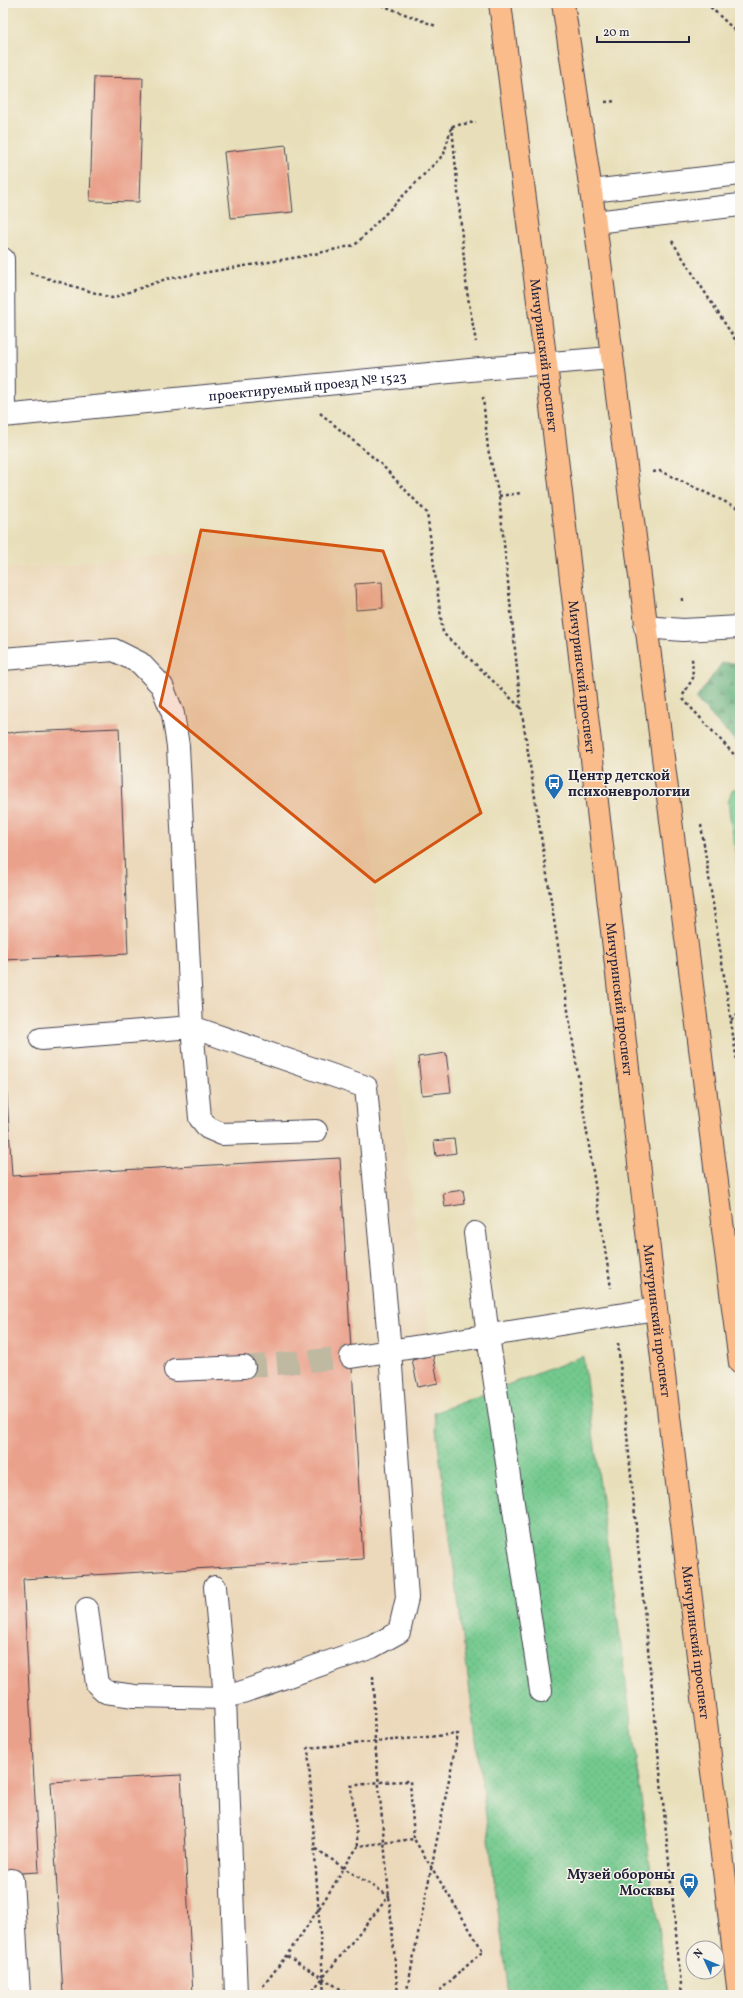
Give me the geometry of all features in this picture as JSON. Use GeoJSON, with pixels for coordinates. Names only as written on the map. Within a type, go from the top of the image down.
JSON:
{"type":"FeatureCollection","features":[{"type":"Feature","properties":{"kind":"main road","name":"Мичуринский проспект"},"geometry":{"type":"LineString","coordinates":[[500,3],[546,364],[656,1309],[739,1995]]}},
{"type":"Feature","properties":{"kind":"main road"},"geometry":{"type":"LineString","coordinates":[[563,3],[591,191],[611,358],[740,1363]]}},
{"type":"Feature","properties":{"kind":"street"},"geometry":{"type":"LineString","coordinates":[[591,191],[740,174]]}},
{"type":"Feature","properties":{"kind":"street"},"geometry":{"type":"LineString","coordinates":[[594,222],[740,205]]}},
{"type":"Feature","properties":{"kind":"street"},"geometry":{"type":"LineString","coordinates":[[3,260],[3,415]]}},
{"type":"Feature","properties":{"kind":"street","name":"проектируемый проезд № 1523"},"geometry":{"type":"LineString","coordinates":[[3,415],[480,369],[611,358]]}},
{"type":"Feature","properties":{"kind":"street"},"geometry":{"type":"LineString","coordinates":[[646,627],[683,630],[740,627]]}},
{"type":"Feature","properties":{"kind":"street"},"geometry":{"type":"LineString","coordinates":[[3,659],[114,650],[140,663],[162,686],[173,714],[178,746],[192,1028],[200,1118],[208,1128],[222,1134],[316,1131]]}},
{"type":"Feature","properties":{"kind":"street"},"geometry":{"type":"LineString","coordinates":[[41,1039],[192,1028],[366,1087],[390,1351],[407,1598],[399,1632],[372,1647],[225,1698],[134,1696],[106,1692],[97,1684],[87,1609]]}},
{"type":"Feature","properties":{"kind":"street"},"geometry":{"type":"LineString","coordinates":[[475,1233],[488,1336],[541,1691]]}},
{"type":"Feature","properties":{"kind":"street"},"geometry":{"type":"LineString","coordinates":[[351,1358],[656,1309]]}},
{"type":"Feature","properties":{"kind":"street"},"geometry":{"type":"LineString","coordinates":[[175,1370],[244,1367]]}},
{"type":"Feature","properties":{"kind":"street"},"geometry":{"type":"LineString","coordinates":[[215,1586],[225,1698],[236,1995]]}},
{"type":"Feature","properties":{"kind":"street"},"geometry":{"type":"LineString","coordinates":[[12,1880],[10,1941],[19,1995]]}},
{"type":"Feature","properties":{"kind":"path"},"geometry":{"type":"LineString","coordinates":[[376,3],[436,26]]}},
{"type":"Feature","properties":{"kind":"path"},"geometry":{"type":"LineString","coordinates":[[706,3],[740,35]]}},
{"type":"Feature","properties":{"kind":"path"},"geometry":{"type":"LineString","coordinates":[[452,126],[476,122]]}},
{"type":"Feature","properties":{"kind":"path"},"geometry":{"type":"LineString","coordinates":[[3,264],[46,279],[112,298],[166,279],[305,256],[355,245],[444,154],[452,126]]}},
{"type":"Feature","properties":{"kind":"path"},"geometry":{"type":"LineString","coordinates":[[452,126],[467,292],[480,369],[488,449],[499,496],[521,707],[615,1316],[682,1995]]}},
{"type":"Feature","properties":{"kind":"path"},"geometry":{"type":"LineString","coordinates":[[668,238],[674,242],[740,346]]}},
{"type":"Feature","properties":{"kind":"path"},"geometry":{"type":"LineString","coordinates":[[290,388],[381,464],[427,513],[443,633],[521,707]]}},
{"type":"Feature","properties":{"kind":"path"},"geometry":{"type":"LineString","coordinates":[[660,471],[740,509]]}},
{"type":"Feature","properties":{"kind":"path"},"geometry":{"type":"LineString","coordinates":[[499,496],[521,493]]}},
{"type":"Feature","properties":{"kind":"path"},"geometry":{"type":"LineString","coordinates":[[683,706],[682,698],[693,678],[693,659]]}},
{"type":"Feature","properties":{"kind":"path"},"geometry":{"type":"LineString","coordinates":[[682,698],[740,761]]}},
{"type":"Feature","properties":{"kind":"path"},"geometry":{"type":"LineString","coordinates":[[701,823],[740,1081]]}},
{"type":"Feature","properties":{"kind":"path"},"geometry":{"type":"LineString","coordinates":[[731,1020],[740,1013]]}},
{"type":"Feature","properties":{"kind":"path"},"geometry":{"type":"LineString","coordinates":[[372,1647],[375,1742],[398,1995]]}},
{"type":"Feature","properties":{"kind":"path"},"geometry":{"type":"LineString","coordinates":[[324,1995],[308,1748],[458,1734],[406,1995]]}},
{"type":"Feature","properties":{"kind":"path"},"geometry":{"type":"LineString","coordinates":[[261,1988],[287,1956],[318,1911],[358,1846],[351,1786],[379,1782],[410,1781],[414,1839],[483,1951],[435,1995]]}},
{"type":"Feature","properties":{"kind":"path"},"geometry":{"type":"LineString","coordinates":[[358,1846],[414,1839]]}},
{"type":"Feature","properties":{"kind":"path"},"geometry":{"type":"LineString","coordinates":[[314,1848],[388,1896]]}},
{"type":"Feature","properties":{"kind":"path"},"geometry":{"type":"LineString","coordinates":[[309,1995],[388,1896]]}},
{"type":"Feature","properties":{"kind":"path"},"geometry":{"type":"LineString","coordinates":[[287,1956],[350,1995]]}},
{"type":"Feature","properties":{"kind":"highlighted area"},"geometry":{"type":"Polygon","coordinates":[[[201,530],[383,551],[481,813],[375,882],[160,706],[201,530]]]}},
{"type":"Feature","properties":{"kind":"shaded area"},"geometry":{"type":"Polygon","coordinates":[[[332,542],[430,1345],[438,1383],[434,1413],[509,1995],[3,1995],[3,569],[332,542]]]}},
{"type":"Feature","properties":{"kind":"green space"},"geometry":{"type":"Polygon","coordinates":[[[722,663],[740,663],[740,746],[696,699],[722,663]]]}},
{"type":"Feature","properties":{"kind":"green space"},"geometry":{"type":"Polygon","coordinates":[[[740,787],[740,884],[728,802],[732,790],[740,787]]]}},
{"type":"Feature","properties":{"kind":"green space"},"geometry":{"type":"Polygon","coordinates":[[[583,1356],[667,1995],[509,1995],[434,1413],[583,1356]]]}},
{"type":"Feature","properties":{"kind":"building"},"geometry":{"type":"Polygon","coordinates":[[[94,77],[143,78],[139,202],[90,201],[94,77]]]}},
{"type":"Feature","properties":{"kind":"building"},"geometry":{"type":"Polygon","coordinates":[[[286,145],[293,212],[231,218],[224,152],[286,145]]]}},
{"type":"Feature","properties":{"kind":"building"},"geometry":{"type":"Polygon","coordinates":[[[382,582],[383,608],[356,610],[355,584],[382,582]]]}},
{"type":"Feature","properties":{"kind":"building"},"geometry":{"type":"Polygon","coordinates":[[[119,728],[128,954],[4,960],[3,733],[119,728]]]}},
{"type":"Feature","properties":{"kind":"building"},"geometry":{"type":"Polygon","coordinates":[[[3,1033],[12,1176],[340,1158],[363,1559],[23,1579],[39,1872],[3,1874],[3,1033]]]}},
{"type":"Feature","properties":{"kind":"building"},"geometry":{"type":"Polygon","coordinates":[[[446,1053],[451,1092],[422,1095],[418,1057],[446,1053]]]}},
{"type":"Feature","properties":{"kind":"building"},"geometry":{"type":"Polygon","coordinates":[[[454,1139],[456,1153],[436,1156],[434,1141],[454,1139]]]}},
{"type":"Feature","properties":{"kind":"building"},"geometry":{"type":"Polygon","coordinates":[[[463,1190],[465,1204],[445,1207],[443,1193],[463,1190]]]}},
{"type":"Feature","properties":{"kind":"building"},"geometry":{"type":"Polygon","coordinates":[[[433,1355],[438,1383],[418,1387],[412,1360],[433,1355]]]}},
{"type":"Feature","properties":{"kind":"building"},"geometry":{"type":"Polygon","coordinates":[[[181,1775],[193,1995],[63,1995],[51,1782],[181,1775]]]}},
{"type":"Feature","properties":{"kind":"tunnel"},"geometry":{"type":"LineString","coordinates":[[244,1367],[351,1357]]}},
{"type":"Feature","properties":{"kind":"place","name":"Центр детской психоневрологии"},"geometry":{"type":"Point","coordinates":[554,800]}},
{"type":"Feature","properties":{"kind":"place","name":"Музей обороны Москвы"},"geometry":{"type":"Point","coordinates":[689,1899]}}]}
